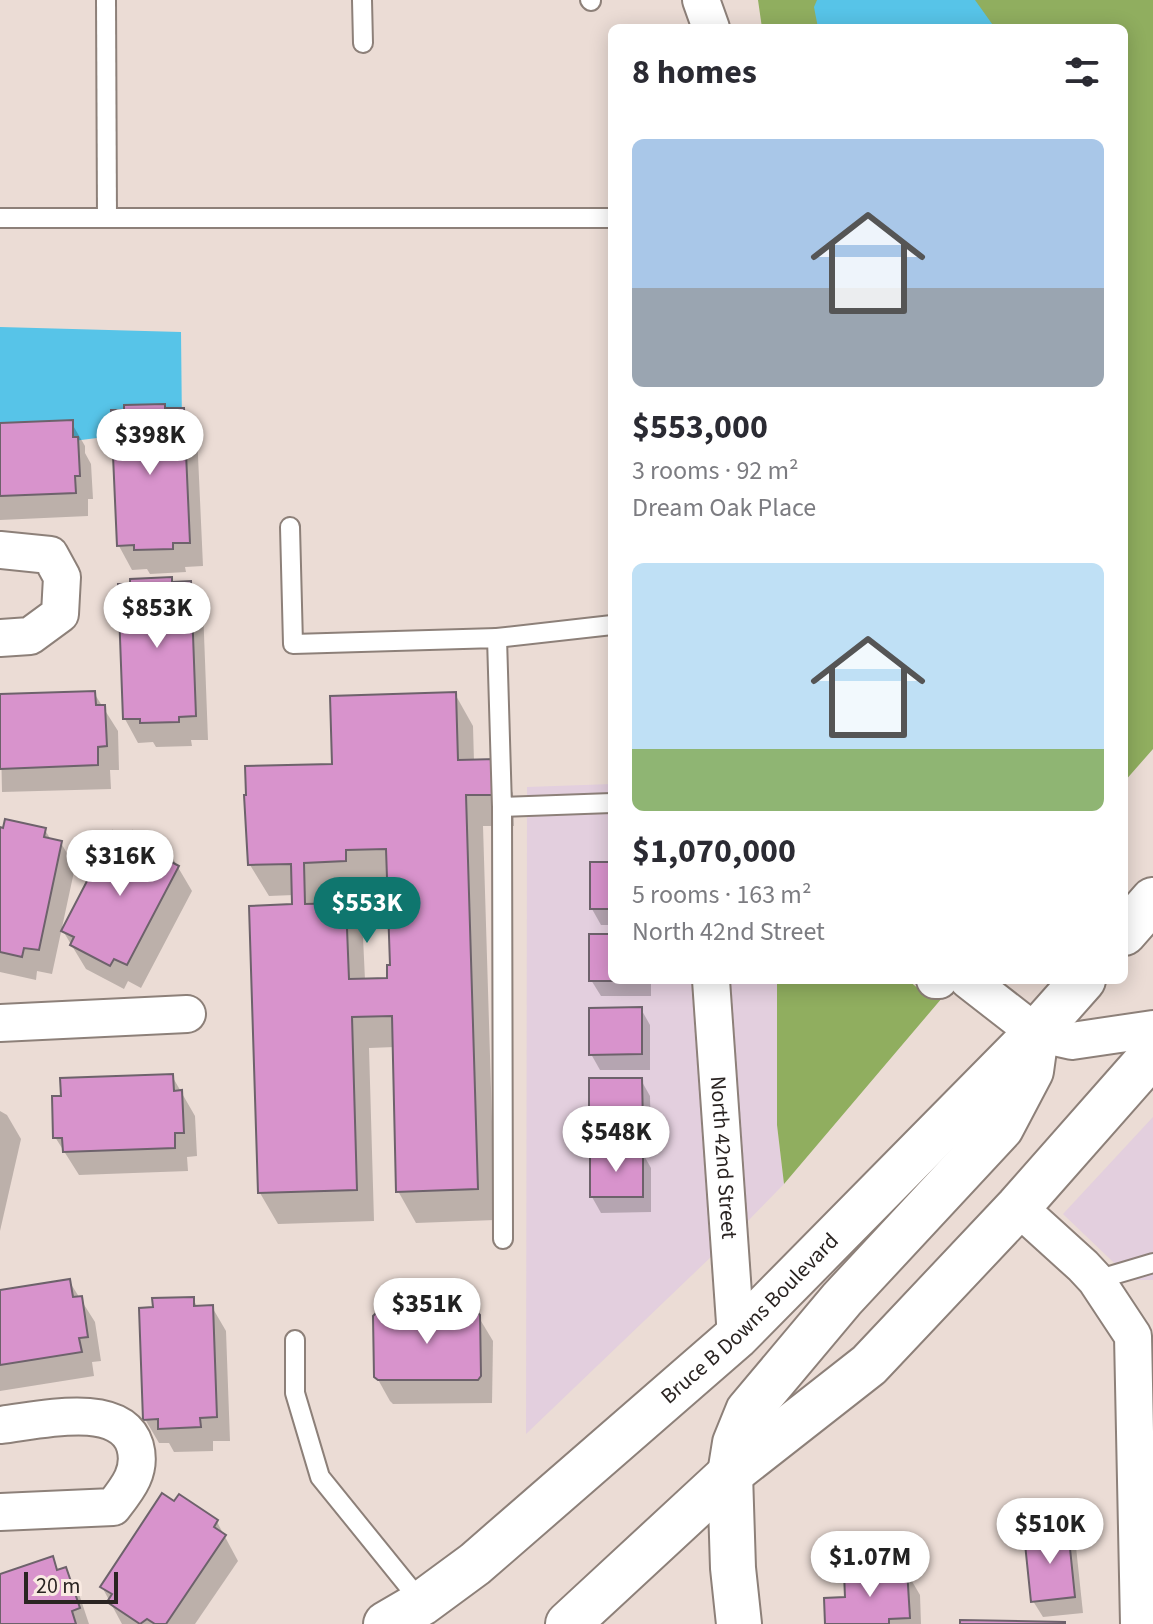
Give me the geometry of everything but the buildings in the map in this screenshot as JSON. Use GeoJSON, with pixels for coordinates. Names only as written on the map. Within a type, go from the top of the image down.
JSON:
{"type":"FeatureCollection","features":[{"type":"Feature","properties":{"kind":"main road"},"geometry":{"type":"LineString","coordinates":[[1128,928],[1153,900]]}},
{"type":"Feature","properties":{"kind":"main road","name":"Bruce B Downs Boulevard"},"geometry":{"type":"LineString","coordinates":[[404,1613],[475,1564],[736,1337],[1036,1033],[1079,984]]}},
{"type":"Feature","properties":{"kind":"main road"},"geometry":{"type":"LineString","coordinates":[[739,1624],[733,1568],[730,1474],[735,1443],[748,1411],[842,1299],[1001,1128],[1031,1071],[1036,1033]]}},
{"type":"Feature","properties":{"kind":"main road"},"geometry":{"type":"LineString","coordinates":[[568,1624],[730,1474],[869,1365],[1018,1207],[1153,1054]]}},
{"type":"Feature","properties":{"kind":"street"},"geometry":{"type":"LineString","coordinates":[[701,0],[710,24]]}},
{"type":"Feature","properties":{"kind":"street"},"geometry":{"type":"LineString","coordinates":[[0,550],[50,555],[62,577],[60,614],[30,636],[0,638]]}},
{"type":"Feature","properties":{"kind":"street","name":"North 42nd Street"},"geometry":{"type":"LineString","coordinates":[[711,984],[736,1337]]}},
{"type":"Feature","properties":{"kind":"street"},"geometry":{"type":"LineString","coordinates":[[973,984],[1036,1033],[1072,1041],[1153,1029]]}},
{"type":"Feature","properties":{"kind":"street"},"geometry":{"type":"LineString","coordinates":[[0,1023],[187,1014]]}},
{"type":"Feature","properties":{"kind":"street"},"geometry":{"type":"LineString","coordinates":[[1018,1207],[1096,1280],[1133,1336],[1139,1624]]}},
{"type":"Feature","properties":{"kind":"street"},"geometry":{"type":"LineString","coordinates":[[0,1425],[90,1416],[116,1422],[132,1438],[139,1460],[131,1484],[113,1507],[0,1512]]}},
{"type":"Feature","properties":{"kind":"lane"},"geometry":{"type":"LineString","coordinates":[[106,0],[107,218]]}},
{"type":"Feature","properties":{"kind":"lane"},"geometry":{"type":"LineString","coordinates":[[362,0],[363,43]]}},
{"type":"Feature","properties":{"kind":"lane"},"geometry":{"type":"LineString","coordinates":[[0,218],[608,218]]}},
{"type":"Feature","properties":{"kind":"lane"},"geometry":{"type":"LineString","coordinates":[[290,527],[293,644],[497,638],[608,625]]}},
{"type":"Feature","properties":{"kind":"lane"},"geometry":{"type":"LineString","coordinates":[[497,638],[502,807],[503,1239]]}},
{"type":"Feature","properties":{"kind":"lane"},"geometry":{"type":"LineString","coordinates":[[502,807],[608,803]]}},
{"type":"Feature","properties":{"kind":"lane"},"geometry":{"type":"LineString","coordinates":[[1096,1280],[1153,1263]]}},
{"type":"Feature","properties":{"kind":"lane"},"geometry":{"type":"LineString","coordinates":[[295,1340],[295,1393],[320,1477],[404,1613]]}},
{"type":"Feature","properties":{"kind":"shaded area"},"geometry":{"type":"Polygon","coordinates":[[[608,784],[608,984],[695,984],[714,1254],[526,1434],[527,787],[608,784]]]}},
{"type":"Feature","properties":{"kind":"shaded area"},"geometry":{"type":"Polygon","coordinates":[[[727,984],[777,984],[777,1125],[784,1184],[744,1225],[727,984]]]}},
{"type":"Feature","properties":{"kind":"shaded area"},"geometry":{"type":"Polygon","coordinates":[[[1153,1117],[1153,1280],[1132,1280],[1063,1214],[1153,1117]]]}},
{"type":"Feature","properties":{"kind":"green space"},"geometry":{"type":"Polygon","coordinates":[[[758,0],[1153,0],[1153,749],[1128,777],[1128,24],[761,24],[758,0]]]}},
{"type":"Feature","properties":{"kind":"green space"},"geometry":{"type":"Polygon","coordinates":[[[777,984],[913,984],[926,995],[942,998],[784,1184],[777,1125],[777,984]]]}},
{"type":"Feature","properties":{"kind":"water"},"geometry":{"type":"Polygon","coordinates":[[[817,0],[975,0],[992,24],[817,24],[814,7],[817,0]]]}},
{"type":"Feature","properties":{"kind":"water"},"geometry":{"type":"Polygon","coordinates":[[[0,327],[181,332],[182,427],[27,447],[0,456],[0,327]]]}}]}
